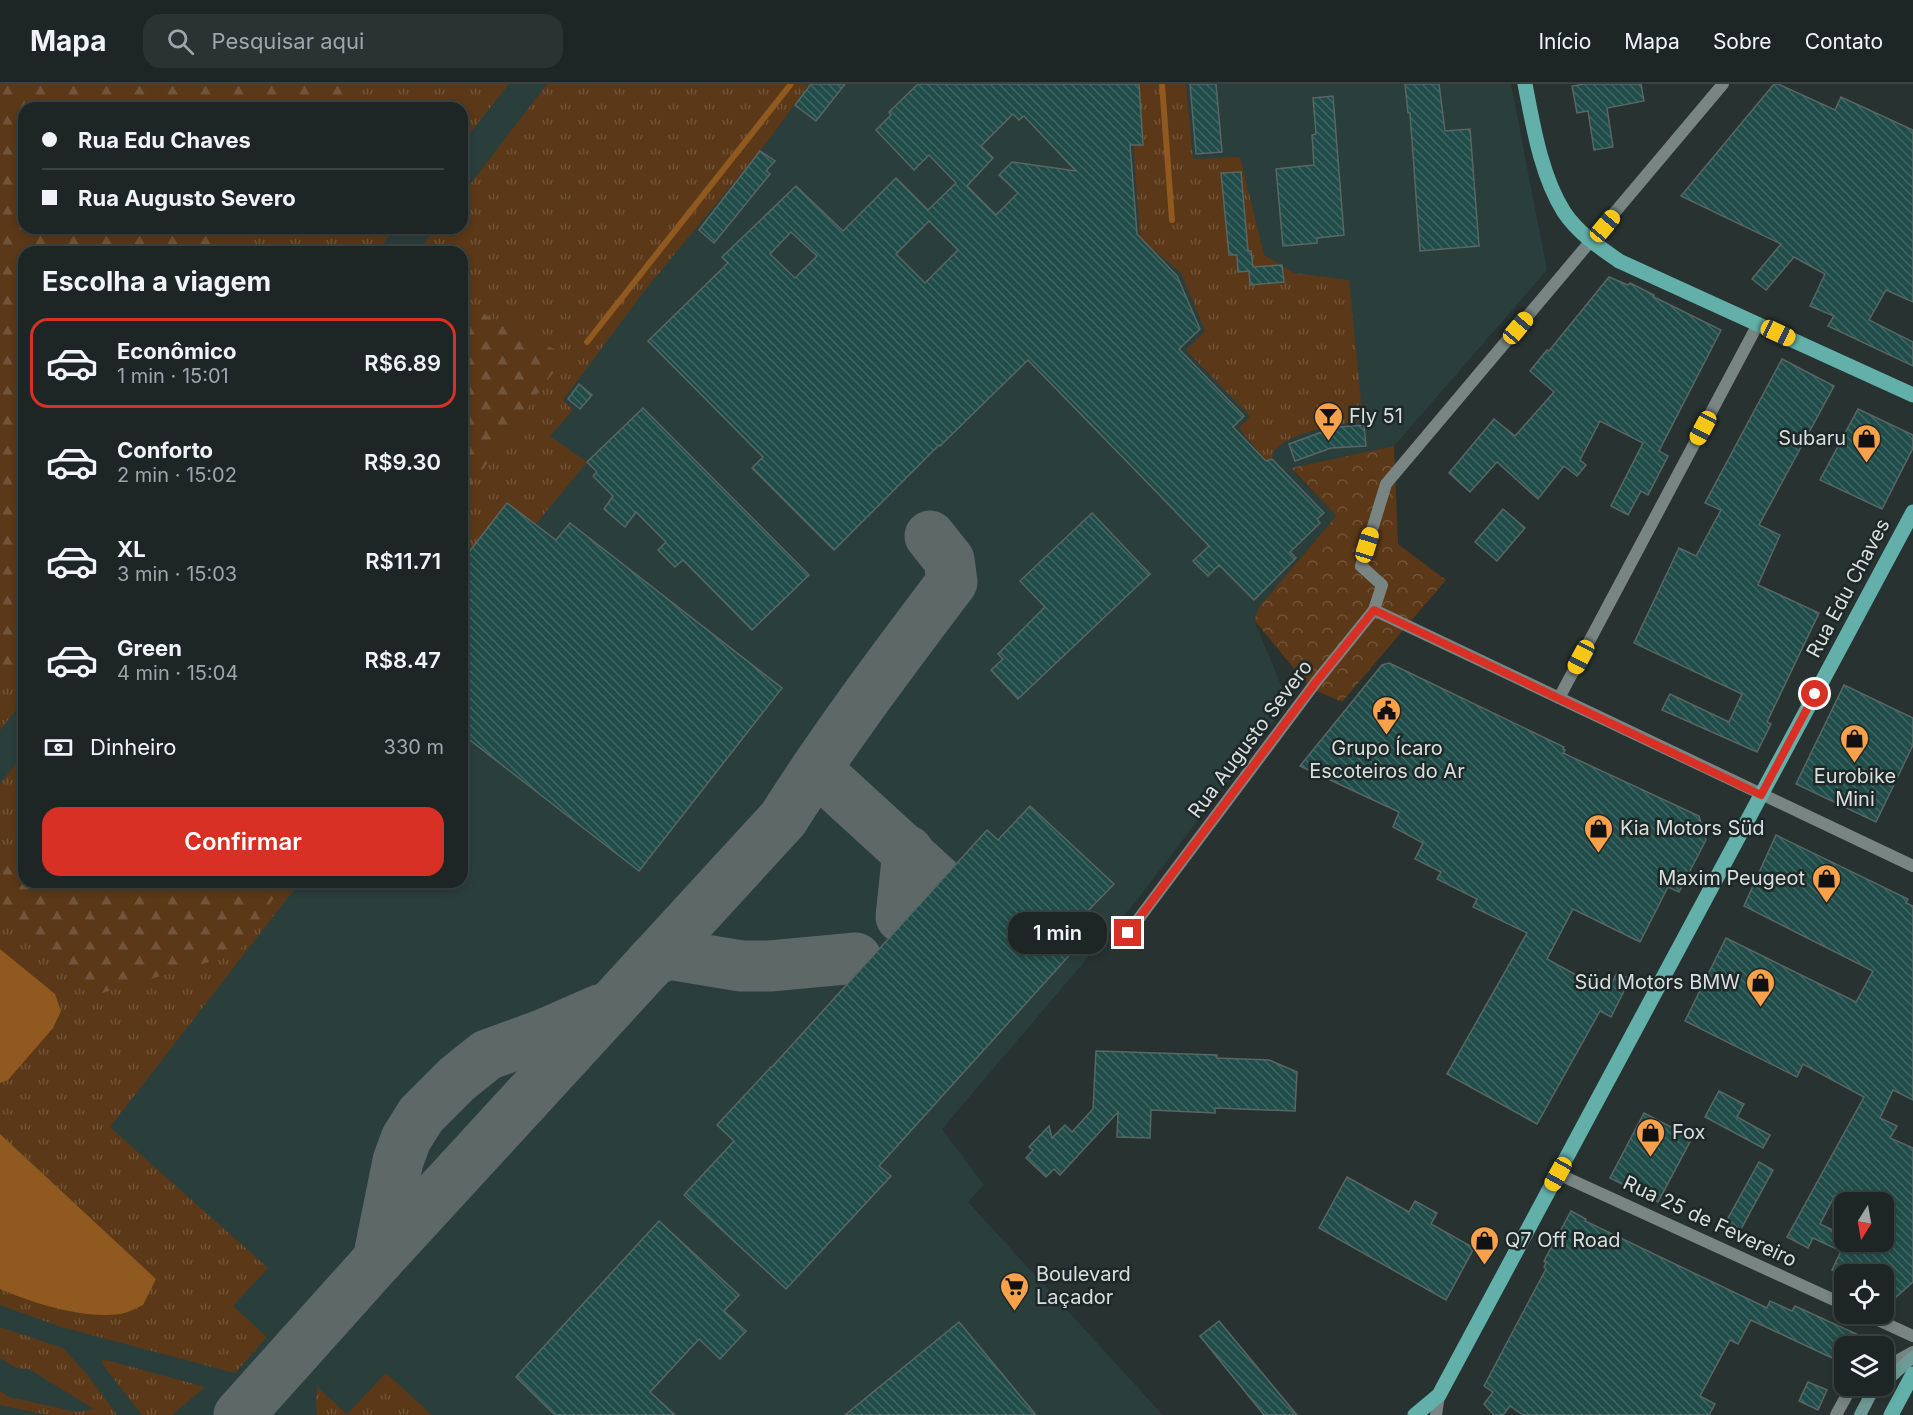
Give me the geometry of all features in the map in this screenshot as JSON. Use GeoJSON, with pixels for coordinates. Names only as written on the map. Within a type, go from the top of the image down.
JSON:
{"type":"FeatureCollection","features":[{"type":"Feature","properties":{"kind":"main road"},"geometry":{"type":"LineString","coordinates":[[1525,84],[1540,154],[1551,183],[1564,212],[1591,242],[1619,261],[1913,395]]}},
{"type":"Feature","properties":{"kind":"main road","name":"Rua Edu Chaves"},"geometry":{"type":"LineString","coordinates":[[1434,1408],[1913,512]]}},
{"type":"Feature","properties":{"kind":"main road"},"geometry":{"type":"LineString","coordinates":[[1894,1374],[1913,1357]]}},
{"type":"Feature","properties":{"kind":"main road"},"geometry":{"type":"LineString","coordinates":[[1891,1415],[1913,1374]]}},
{"type":"Feature","properties":{"kind":"main road"},"geometry":{"type":"LineString","coordinates":[[1860,1415],[1870,1396]]}},
{"type":"Feature","properties":{"kind":"main road"},"geometry":{"type":"LineString","coordinates":[[1415,1415],[1434,1408]]}},
{"type":"Feature","properties":{"kind":"street","name":"Rua Augusto Severo"},"geometry":{"type":"LineString","coordinates":[[1128,933],[1316,682],[1374,610],[1382,585],[1361,566],[1386,484],[1723,84]]}},
{"type":"Feature","properties":{"kind":"street"},"geometry":{"type":"LineString","coordinates":[[1559,698],[1758,324]]}},
{"type":"Feature","properties":{"kind":"street"},"geometry":{"type":"LineString","coordinates":[[1374,610],[1913,866]]}},
{"type":"Feature","properties":{"kind":"street","name":"Rua 25 de Fevereiro"},"geometry":{"type":"LineString","coordinates":[[1558,1174],[1834,1300]]}},
{"type":"Feature","properties":{"kind":"street"},"geometry":{"type":"LineString","coordinates":[[1887,1324],[1913,1336]]}},
{"type":"Feature","properties":{"kind":"street"},"geometry":{"type":"LineString","coordinates":[[1894,1362],[1913,1352]]}},
{"type":"Feature","properties":{"kind":"street"},"geometry":{"type":"LineString","coordinates":[[1836,1415],[1846,1396]]}},
{"type":"Feature","properties":{"kind":"shaded area"},"geometry":{"type":"Polygon","coordinates":[[[0,84],[1511,84],[1547,270],[1394,446],[1291,469],[1336,516],[1259,607],[1254,620],[1288,702],[1137,900],[942,1129],[984,1185],[968,1202],[1163,1415],[0,1415],[0,84]]]}},
{"type":"Feature","properties":{"kind":"shaded area"},"geometry":{"type":"Polygon","coordinates":[[[0,949],[55,994],[61,1011],[53,1028],[8,1080],[0,1083],[0,949]]]}},
{"type":"Feature","properties":{"kind":"shaded area"},"geometry":{"type":"Polygon","coordinates":[[[0,1134],[156,1279],[143,1305],[121,1314],[91,1314],[44,1305],[0,1289],[0,1134]]]}},
{"type":"Feature","properties":{"kind":"green space"},"geometry":{"type":"Polygon","coordinates":[[[0,84],[509,84],[468,135],[468,102],[18,102],[18,234],[390,234],[382,246],[18,246],[18,708],[0,730],[0,84]]]}},
{"type":"Feature","properties":{"kind":"green space"},"geometry":{"type":"Polygon","coordinates":[[[0,84],[352,84],[340,102],[18,102],[18,234],[239,234],[229,246],[18,246],[18,663],[0,689],[0,84]]]}},
{"type":"Feature","properties":{"kind":"green space"},"geometry":{"type":"Polygon","coordinates":[[[547,84],[809,84],[768,141],[645,290],[563,400],[573,410],[550,436],[587,462],[536,524],[507,503],[468,553],[468,246],[422,246],[432,234],[468,234],[468,187],[547,84]]]}},
{"type":"Feature","properties":{"kind":"green space"},"geometry":{"type":"Polygon","coordinates":[[[1129,84],[1186,84],[1193,159],[1240,157],[1264,255],[1294,273],[1349,280],[1363,420],[1327,427],[1287,440],[1273,454],[1272,468],[1239,428],[1250,416],[1186,350],[1205,331],[1181,273],[1140,238],[1129,84]]]}},
{"type":"Feature","properties":{"kind":"green space"},"geometry":{"type":"Polygon","coordinates":[[[468,306],[566,355],[468,490],[468,306]]]}},
{"type":"Feature","properties":{"kind":"green space"},"geometry":{"type":"Polygon","coordinates":[[[1394,446],[1398,544],[1446,580],[1342,702],[1310,688],[1254,620],[1259,607],[1336,516],[1291,468],[1394,446]]]}},
{"type":"Feature","properties":{"kind":"green space"},"geometry":{"type":"Polygon","coordinates":[[[18,761],[18,888],[295,888],[110,1127],[268,1268],[233,1306],[267,1337],[235,1373],[61,1327],[0,1305],[0,784],[18,761]]]}},
{"type":"Feature","properties":{"kind":"green space"},"geometry":{"type":"Polygon","coordinates":[[[18,841],[18,888],[280,888],[237,954],[99,994],[0,918],[0,877],[18,841]]]}},
{"type":"Feature","properties":{"kind":"green space"},"geometry":{"type":"Polygon","coordinates":[[[0,1327],[63,1348],[86,1373],[117,1415],[47,1415],[0,1405],[0,1391],[9,1397],[77,1412],[94,1409],[29,1369],[16,1368],[0,1358],[0,1327]]]}},
{"type":"Feature","properties":{"kind":"green space"},"geometry":{"type":"Polygon","coordinates":[[[106,1360],[205,1387],[172,1415],[142,1415],[103,1365],[102,1361],[106,1360]]]}},
{"type":"Feature","properties":{"kind":"green space"},"geometry":{"type":"Polygon","coordinates":[[[386,1373],[432,1415],[317,1415],[317,1387],[347,1414],[386,1373]]]}},
{"type":"Feature","properties":{"kind":"building"},"geometry":{"type":"Polygon","coordinates":[[[811,84],[845,84],[816,121],[795,105],[811,84]]]}},
{"type":"Feature","properties":{"kind":"building"},"geometry":{"type":"Polygon","coordinates":[[[918,84],[1139,84],[1143,145],[1130,145],[1137,234],[1177,276],[1200,329],[1179,349],[1244,416],[1233,427],[1266,461],[1272,459],[1324,513],[1317,519],[1320,523],[1290,552],[1296,558],[1254,600],[1219,565],[1208,576],[1193,561],[1209,546],[1028,360],[834,550],[752,468],[763,457],[648,341],[728,263],[722,257],[796,186],[843,231],[896,178],[928,210],[956,183],[929,155],[914,170],[876,130],[891,115],[889,112],[918,84]],[[1013,114],[981,146],[993,158],[967,186],[996,215],[1018,193],[999,175],[1012,162],[1076,171],[1024,116],[1019,120],[1013,114]],[[929,221],[896,254],[925,283],[958,250],[929,221]],[[791,232],[770,254],[795,278],[817,256],[791,232]]]}},
{"type":"Feature","properties":{"kind":"building"},"geometry":{"type":"Polygon","coordinates":[[[1190,84],[1216,84],[1222,152],[1196,154],[1190,84]]]}},
{"type":"Feature","properties":{"kind":"building"},"geometry":{"type":"Polygon","coordinates":[[[1405,84],[1439,84],[1445,131],[1470,129],[1479,246],[1420,251],[1410,113],[1408,113],[1405,84]]]}},
{"type":"Feature","properties":{"kind":"building"},"geometry":{"type":"Polygon","coordinates":[[[1641,84],[1644,101],[1607,108],[1613,147],[1594,150],[1588,111],[1577,113],[1572,86],[1641,84]]]}},
{"type":"Feature","properties":{"kind":"building"},"geometry":{"type":"Polygon","coordinates":[[[1774,84],[1835,110],[1841,97],[1913,130],[1913,302],[1886,290],[1869,320],[1913,342],[1913,366],[1828,326],[1834,316],[1810,306],[1825,274],[1794,257],[1766,290],[1752,279],[1781,244],[1681,196],[1774,84]]]}},
{"type":"Feature","properties":{"kind":"building"},"geometry":{"type":"Polygon","coordinates":[[[1333,96],[1344,235],[1317,238],[1317,243],[1283,246],[1276,169],[1314,165],[1312,135],[1316,134],[1313,98],[1333,96]]]}},
{"type":"Feature","properties":{"kind":"building"},"geometry":{"type":"Polygon","coordinates":[[[760,151],[775,161],[766,171],[770,174],[714,243],[699,230],[760,151]]]}},
{"type":"Feature","properties":{"kind":"building"},"geometry":{"type":"Polygon","coordinates":[[[1241,172],[1248,251],[1251,251],[1253,267],[1282,265],[1284,282],[1250,285],[1249,271],[1238,272],[1237,255],[1229,255],[1221,173],[1241,172]]]}},
{"type":"Feature","properties":{"kind":"building"},"geometry":{"type":"Polygon","coordinates":[[[1609,277],[1628,285],[1630,283],[1721,330],[1659,451],[1668,456],[1648,495],[1641,491],[1628,515],[1611,506],[1643,443],[1600,421],[1580,460],[1586,465],[1577,476],[1564,466],[1538,499],[1497,462],[1470,492],[1449,473],[1494,419],[1515,436],[1554,392],[1530,371],[1609,277]]]}},
{"type":"Feature","properties":{"kind":"building"},"geometry":{"type":"Polygon","coordinates":[[[1782,359],[1834,386],[1759,525],[1780,535],[1758,585],[1819,613],[1767,722],[1771,724],[1757,752],[1662,710],[1670,694],[1729,722],[1742,694],[1634,643],[1679,548],[1696,556],[1721,510],[1705,503],[1782,359]]]}},
{"type":"Feature","properties":{"kind":"building"},"geometry":{"type":"Polygon","coordinates":[[[579,384],[592,395],[580,409],[568,399],[579,384]]]}},
{"type":"Feature","properties":{"kind":"building"},"geometry":{"type":"Polygon","coordinates":[[[643,408],[809,575],[752,630],[683,560],[675,567],[658,550],[666,542],[636,512],[625,527],[604,509],[613,496],[593,476],[597,472],[587,462],[643,408]]]}},
{"type":"Feature","properties":{"kind":"building","name":"Subaru"},"geometry":{"type":"Polygon","coordinates":[[[1858,409],[1913,435],[1913,448],[1882,509],[1820,480],[1858,409]]]}},
{"type":"Feature","properties":{"kind":"building"},"geometry":{"type":"Polygon","coordinates":[[[1364,425],[1366,446],[1331,448],[1295,461],[1289,444],[1328,428],[1364,425]]]}},
{"type":"Feature","properties":{"kind":"building"},"geometry":{"type":"Polygon","coordinates":[[[507,503],[556,540],[570,523],[782,688],[639,871],[468,739],[468,553],[507,503]]]}},
{"type":"Feature","properties":{"kind":"building"},"geometry":{"type":"Polygon","coordinates":[[[1503,509],[1525,528],[1497,561],[1475,542],[1503,509]]]}},
{"type":"Feature","properties":{"kind":"building"},"geometry":{"type":"Polygon","coordinates":[[[1092,513],[1150,574],[1018,699],[991,670],[1003,659],[998,654],[1045,607],[1020,581],[1092,513]]]}},
{"type":"Feature","properties":{"kind":"building"},"geometry":{"type":"Polygon","coordinates":[[[1389,663],[1564,747],[1563,753],[1699,816],[1706,840],[1679,892],[1668,887],[1640,942],[1573,909],[1547,959],[1607,992],[1617,973],[1630,979],[1611,1017],[1600,1011],[1537,1124],[1447,1074],[1527,933],[1473,907],[1477,899],[1437,879],[1441,872],[1415,859],[1423,843],[1393,827],[1399,812],[1300,766],[1382,665],[1389,663]]]}},
{"type":"Feature","properties":{"kind":"building","name":"Eurobike Mini"},"geometry":{"type":"Polygon","coordinates":[[[1844,685],[1913,718],[1913,745],[1876,822],[1796,784],[1844,685]]]}},
{"type":"Feature","properties":{"kind":"building"},"geometry":{"type":"Polygon","coordinates":[[[1030,806],[1114,884],[1082,917],[1094,928],[879,1166],[891,1176],[786,1289],[684,1195],[734,1141],[717,1125],[987,830],[998,840],[1030,806]]]}},
{"type":"Feature","properties":{"kind":"building"},"geometry":{"type":"Polygon","coordinates":[[[1776,835],[1908,899],[1906,903],[1913,906],[1913,1100],[1893,1090],[1880,1118],[1897,1126],[1890,1138],[1913,1148],[1913,1282],[1895,1298],[1894,1264],[1835,1264],[1841,1252],[1894,1252],[1894,1192],[1834,1192],[1834,1197],[1820,1224],[1834,1231],[1834,1248],[1813,1238],[1808,1248],[1787,1237],[1864,1097],[1803,1064],[1797,1077],[1685,1021],[1726,938],[1856,1002],[1873,971],[1744,906],[1776,835]]]}},
{"type":"Feature","properties":{"kind":"building"},"geometry":{"type":"Polygon","coordinates":[[[1096,1051],[1217,1055],[1217,1058],[1269,1060],[1297,1072],[1295,1111],[1215,1108],[1215,1113],[1151,1110],[1150,1138],[1117,1137],[1118,1112],[1060,1175],[1054,1169],[1046,1177],[1026,1158],[1033,1150],[1029,1147],[1049,1126],[1052,1138],[1065,1125],[1072,1132],[1093,1109],[1096,1051]]]}},
{"type":"Feature","properties":{"kind":"building"},"geometry":{"type":"Polygon","coordinates":[[[1719,1091],[1744,1104],[1737,1117],[1770,1135],[1763,1148],[1705,1117],[1719,1091]]]}},
{"type":"Feature","properties":{"kind":"building","name":"Fox"},"geometry":{"type":"Polygon","coordinates":[[[1644,1113],[1692,1138],[1658,1202],[1610,1178],[1644,1113]]]}},
{"type":"Feature","properties":{"kind":"building"},"geometry":{"type":"Polygon","coordinates":[[[1759,1162],[1773,1170],[1741,1229],[1726,1222],[1759,1162]]]}},
{"type":"Feature","properties":{"kind":"building"},"geometry":{"type":"Polygon","coordinates":[[[1347,1177],[1409,1212],[1415,1201],[1437,1213],[1431,1224],[1474,1248],[1446,1300],[1319,1228],[1347,1177]]]}},
{"type":"Feature","properties":{"kind":"building"},"geometry":{"type":"Polygon","coordinates":[[[1571,1211],[1586,1219],[1585,1221],[1767,1308],[1770,1301],[1792,1311],[1795,1306],[1861,1336],[1834,1336],[1834,1359],[1751,1320],[1738,1344],[1730,1340],[1700,1396],[1715,1404],[1709,1415],[1523,1415],[1510,1406],[1503,1415],[1494,1415],[1484,1404],[1493,1392],[1484,1386],[1546,1269],[1544,1261],[1571,1211]]]}},
{"type":"Feature","properties":{"kind":"building"},"geometry":{"type":"Polygon","coordinates":[[[659,1221],[739,1295],[724,1311],[746,1331],[720,1359],[699,1339],[650,1392],[675,1415],[555,1415],[516,1377],[659,1221]]]}},
{"type":"Feature","properties":{"kind":"building"},"geometry":{"type":"Polygon","coordinates":[[[1219,1321],[1297,1415],[1264,1415],[1200,1336],[1219,1321]]]}},
{"type":"Feature","properties":{"kind":"building"},"geometry":{"type":"Polygon","coordinates":[[[959,1322],[1036,1415],[845,1415],[959,1322]]]}},
{"type":"Feature","properties":{"kind":"building"},"geometry":{"type":"Polygon","coordinates":[[[1808,1382],[1827,1390],[1818,1410],[1799,1401],[1808,1382]]]}},
{"type":"Feature","properties":{"kind":"waterway"},"geometry":{"type":"LineString","coordinates":[[587,342],[791,84]]}},
{"type":"Feature","properties":{"kind":"waterway"},"geometry":{"type":"LineString","coordinates":[[1162,84],[1172,220]]}},
{"type":"Feature","properties":{"kind":"taxiway"},"geometry":{"type":"LineString","coordinates":[[239,1415],[378,1260],[783,819],[886,670],[952,582],[949,560],[930,536]]}},
{"type":"Feature","properties":{"kind":"taxiway"},"geometry":{"type":"LineString","coordinates":[[816,769],[945,887]]}},
{"type":"Feature","properties":{"kind":"taxiway"},"geometry":{"type":"LineString","coordinates":[[901,917],[908,851]]}},
{"type":"Feature","properties":{"kind":"taxiway"},"geometry":{"type":"LineString","coordinates":[[652,961],[669,954],[741,966],[770,966],[856,958]]}},
{"type":"Feature","properties":{"kind":"taxiway"},"geometry":{"type":"LineString","coordinates":[[378,1260],[398,1161],[406,1139],[421,1115],[457,1079],[487,1055],[542,1035],[599,1010]]}},
{"type":"Feature","properties":{"kind":"place","name":"Fly 51"},"geometry":{"type":"Point","coordinates":[1328,442]}},
{"type":"Feature","properties":{"kind":"place","name":"Subaru"},"geometry":{"type":"Point","coordinates":[1867,464]}},
{"type":"Feature","properties":{"kind":"place","name":"Grupo Ícaro Escoteiros do Ar"},"geometry":{"type":"Point","coordinates":[1387,736]}},
{"type":"Feature","properties":{"kind":"place","name":"Eurobike Mini"},"geometry":{"type":"Point","coordinates":[1855,764]}},
{"type":"Feature","properties":{"kind":"place","name":"Kia Motors Süd"},"geometry":{"type":"Point","coordinates":[1599,854]}},
{"type":"Feature","properties":{"kind":"place","name":"Maxim Peugeot"},"geometry":{"type":"Point","coordinates":[1826,904]}},
{"type":"Feature","properties":{"kind":"place","name":"Süd Motors BMW"},"geometry":{"type":"Point","coordinates":[1761,1008]}},
{"type":"Feature","properties":{"kind":"place","name":"Fox"},"geometry":{"type":"Point","coordinates":[1651,1158]}},
{"type":"Feature","properties":{"kind":"place","name":"Q7 Off Road"},"geometry":{"type":"Point","coordinates":[1484,1266]}},
{"type":"Feature","properties":{"kind":"place","name":"Boulevard Laçador"},"geometry":{"type":"Point","coordinates":[1015,1312]}},
{"type":"Feature","properties":{"kind":"route"},"geometry":{"type":"LineString","coordinates":[[1128,933],[1316,682],[1374,610],[1761,795],[1815,694]]}}]}
